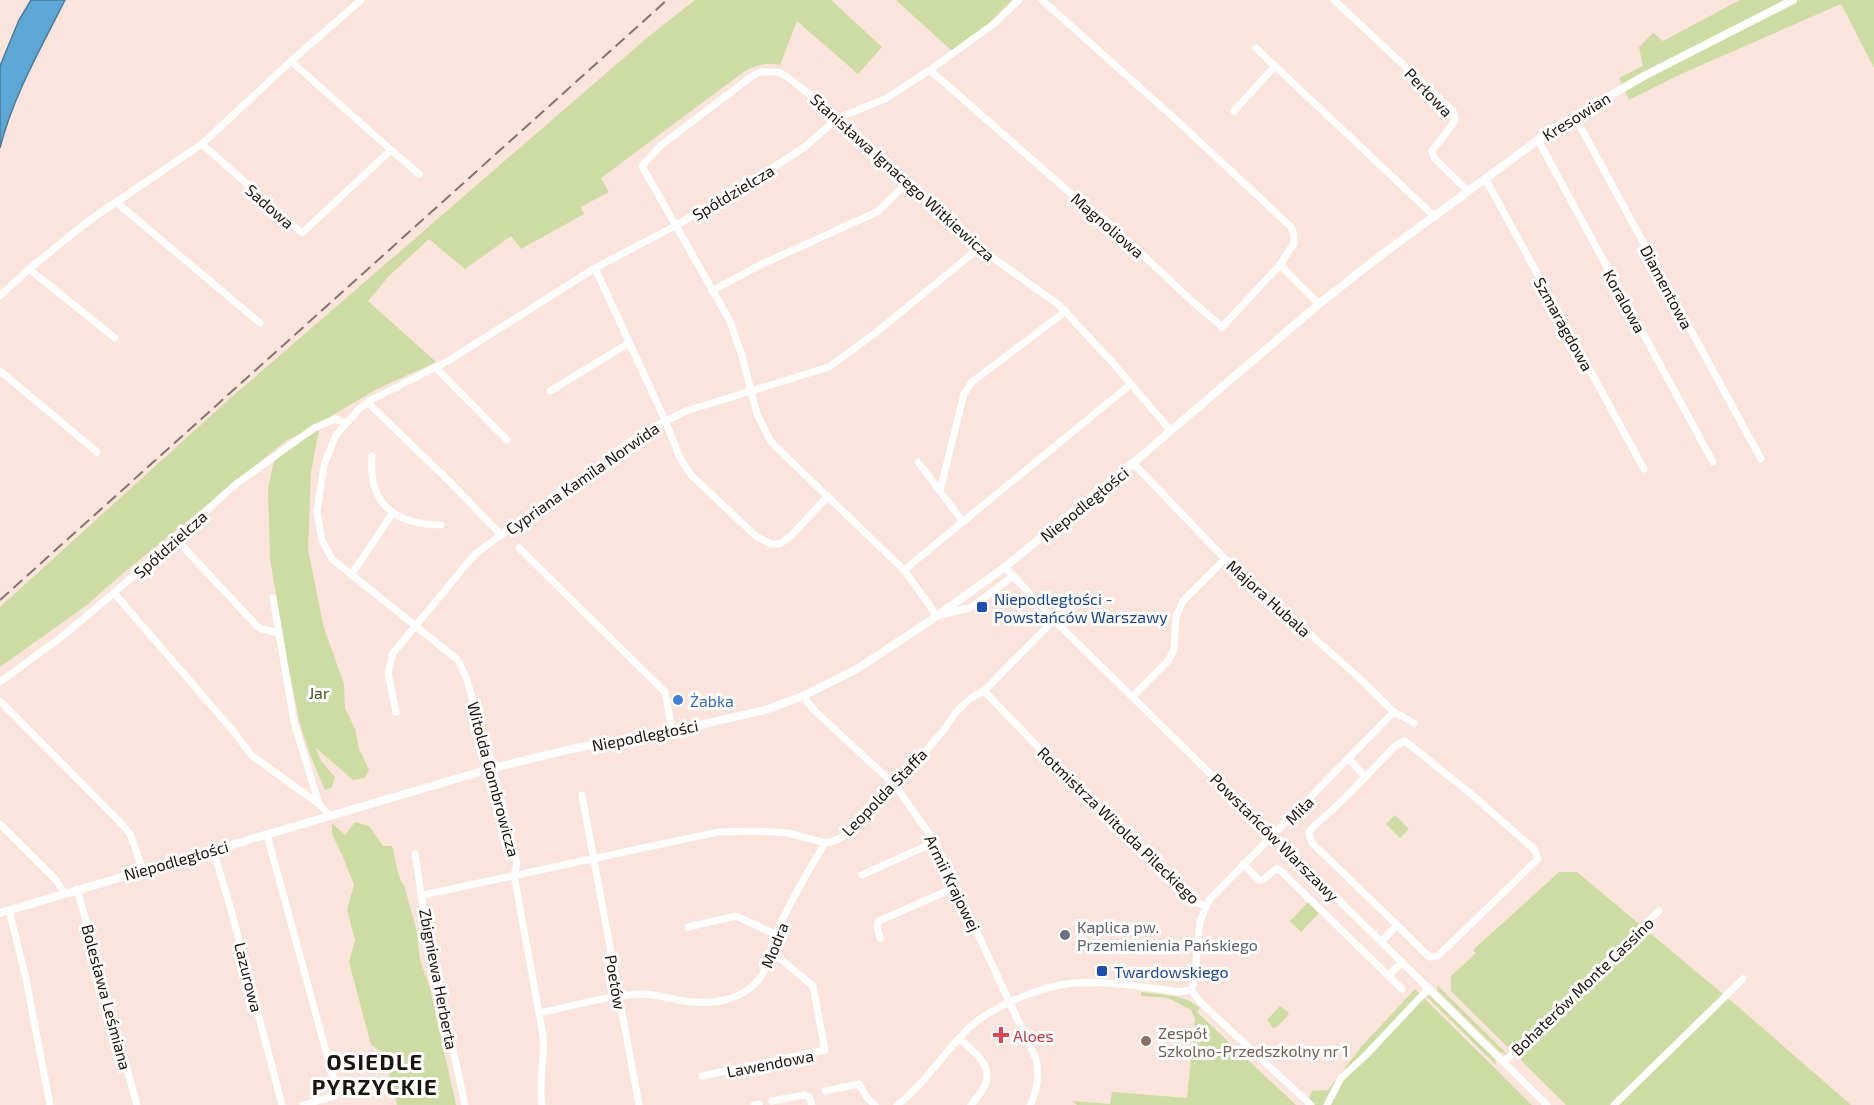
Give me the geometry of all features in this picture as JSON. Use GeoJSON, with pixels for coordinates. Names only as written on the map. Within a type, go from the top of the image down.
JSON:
{"type":"FeatureCollection","features":[{"type":"Feature","properties":{"kind":"street"},"geometry":{"type":"LineString","coordinates":[[0,296],[87,222],[202,144],[361,0]]}},
{"type":"Feature","properties":{"kind":"street","name":"Spółdzielcza"},"geometry":{"type":"LineString","coordinates":[[368,403],[436,368],[595,268],[675,226],[778,165],[806,146],[838,118],[885,99],[995,23],[1019,0]]}},
{"type":"Feature","properties":{"kind":"street","name":"Magnoliowa"},"geometry":{"type":"LineString","coordinates":[[930,70],[1111,225],[1222,327],[1280,265],[1294,243],[1291,227],[1042,0]]}},
{"type":"Feature","properties":{"kind":"street","name":"Perłowa"},"geometry":{"type":"LineString","coordinates":[[1334,0],[1453,111],[1455,121],[1432,151],[1434,158],[1468,191]]}},
{"type":"Feature","properties":{"kind":"street","name":"Kresowian"},"geometry":{"type":"LineString","coordinates":[[1376,259],[1574,115],[1648,74],[1793,0]]}},
{"type":"Feature","properties":{"kind":"street"},"geometry":{"type":"LineString","coordinates":[[1256,48],[1435,217]]}},
{"type":"Feature","properties":{"kind":"street"},"geometry":{"type":"LineString","coordinates":[[291,61],[419,174]]}},
{"type":"Feature","properties":{"kind":"street"},"geometry":{"type":"LineString","coordinates":[[1234,111],[1275,66]]}},
{"type":"Feature","properties":{"kind":"street","name":"Stanisława Ignacego Witkiewicza"},"geometry":{"type":"LineString","coordinates":[[675,226],[642,166],[660,146],[737,86],[760,72],[771,71],[786,76],[838,118],[909,181],[979,248],[1066,311],[1170,430]]}},
{"type":"Feature","properties":{"kind":"street","name":"Diamentowa"},"geometry":{"type":"LineString","coordinates":[[1574,115],[1761,459]]}},
{"type":"Feature","properties":{"kind":"street","name":"Koralowa"},"geometry":{"type":"LineString","coordinates":[[1538,140],[1713,462]]}},
{"type":"Feature","properties":{"kind":"street","name":"Sadowa"},"geometry":{"type":"LineString","coordinates":[[202,144],[302,233],[391,150]]}},
{"type":"Feature","properties":{"kind":"street","name":"Szmaragdowa"},"geometry":{"type":"LineString","coordinates":[[1485,178],[1644,469]]}},
{"type":"Feature","properties":{"kind":"street"},"geometry":{"type":"LineString","coordinates":[[712,291],[760,265],[877,212],[909,181]]}},
{"type":"Feature","properties":{"kind":"street"},"geometry":{"type":"LineString","coordinates":[[116,202],[260,323]]}},
{"type":"Feature","properties":{"kind":"street"},"geometry":{"type":"LineString","coordinates":[[675,226],[730,321],[757,414],[771,442],[904,570],[936,616],[972,607],[1013,576]]}},
{"type":"Feature","properties":{"kind":"street","name":"Cypriana Kamila Norwida"},"geometry":{"type":"LineString","coordinates":[[396,712],[388,673],[393,653],[475,554],[569,484],[592,475],[614,453],[664,420],[686,411],[829,367],[878,332],[979,248]]}},
{"type":"Feature","properties":{"kind":"street","name":"Niepodległości"},"geometry":{"type":"LineString","coordinates":[[4,911],[493,768],[576,748],[765,710],[803,696],[857,669],[1005,567],[1376,259]]}},
{"type":"Feature","properties":{"kind":"street"},"geometry":{"type":"LineString","coordinates":[[1280,265],[1319,304]]}},
{"type":"Feature","properties":{"kind":"street"},"geometry":{"type":"LineString","coordinates":[[595,268],[680,458],[691,475],[757,537],[771,544],[780,544],[791,536],[828,496]]}},
{"type":"Feature","properties":{"kind":"street"},"geometry":{"type":"LineString","coordinates":[[29,269],[115,338]]}},
{"type":"Feature","properties":{"kind":"street"},"geometry":{"type":"LineString","coordinates":[[940,491],[964,394],[972,382],[1066,311]]}},
{"type":"Feature","properties":{"kind":"street"},"geometry":{"type":"LineString","coordinates":[[550,391],[629,344]]}},
{"type":"Feature","properties":{"kind":"street"},"geometry":{"type":"LineString","coordinates":[[436,368],[507,441]]}},
{"type":"Feature","properties":{"kind":"street"},"geometry":{"type":"LineString","coordinates":[[0,370],[97,452]]}},
{"type":"Feature","properties":{"kind":"street"},"geometry":{"type":"LineString","coordinates":[[904,570],[1131,384]]}},
{"type":"Feature","properties":{"kind":"street"},"geometry":{"type":"LineString","coordinates":[[368,403],[501,535]]}},
{"type":"Feature","properties":{"kind":"street","name":"Witolda Gombrowicza"},"geometry":{"type":"LineString","coordinates":[[368,403],[345,423],[336,435],[324,465],[317,512],[319,528],[332,559],[458,660],[466,677],[493,768],[517,862],[514,875],[540,1013],[545,1057],[539,1088],[542,1105]]}},
{"type":"Feature","properties":{"kind":"street","name":"Spółdzielcza"},"geometry":{"type":"LineString","coordinates":[[0,682],[64,635],[236,484],[283,449],[324,423],[335,419],[345,423]]}},
{"type":"Feature","properties":{"kind":"street"},"geometry":{"type":"LineString","coordinates":[[372,456],[373,482],[378,496],[392,514],[421,524],[441,525]]}},
{"type":"Feature","properties":{"kind":"street"},"geometry":{"type":"LineString","coordinates":[[918,462],[963,522]]}},
{"type":"Feature","properties":{"kind":"street","name":"Majora Hubala"},"geometry":{"type":"LineString","coordinates":[[1133,463],[1225,559],[1357,676],[1394,712],[1414,723]]}},
{"type":"Feature","properties":{"kind":"street"},"geometry":{"type":"LineString","coordinates":[[351,575],[392,514]]}},
{"type":"Feature","properties":{"kind":"street"},"geometry":{"type":"LineString","coordinates":[[176,539],[257,626],[279,633]]}},
{"type":"Feature","properties":{"kind":"street"},"geometry":{"type":"LineString","coordinates":[[519,548],[665,692],[672,730]]}},
{"type":"Feature","properties":{"kind":"street"},"geometry":{"type":"LineString","coordinates":[[1133,696],[1168,661],[1174,650],[1176,617],[1183,601],[1225,559]]}},
{"type":"Feature","properties":{"kind":"street","name":"Powstańców Warszawy"},"geometry":{"type":"LineString","coordinates":[[1005,567],[1054,620],[1547,1105]]}},
{"type":"Feature","properties":{"kind":"street"},"geometry":{"type":"LineString","coordinates":[[114,593],[234,732],[251,755],[319,804],[330,816]]}},
{"type":"Feature","properties":{"kind":"street"},"geometry":{"type":"LineString","coordinates":[[273,598],[294,722],[319,804]]}},
{"type":"Feature","properties":{"kind":"street","name":"Leopolda Staffa"},"geometry":{"type":"LineString","coordinates":[[423,895],[718,832],[788,833],[825,843],[834,841],[844,836],[895,784],[942,732],[957,711],[971,698],[984,691],[1054,620]]}},
{"type":"Feature","properties":{"kind":"street","name":"Rotmistrza Witolda Pileckiego"},"geometry":{"type":"LineString","coordinates":[[984,691],[1070,780],[1193,901],[1205,906],[1200,921],[1194,982],[1191,990]]}},
{"type":"Feature","properties":{"kind":"street","name":"Armii Krajowej"},"geometry":{"type":"LineString","coordinates":[[803,696],[816,712],[895,784],[934,842],[1037,1064],[1036,1090],[1030,1105]]}},
{"type":"Feature","properties":{"kind":"street"},"geometry":{"type":"LineString","coordinates":[[0,701],[130,834],[143,870]]}},
{"type":"Feature","properties":{"kind":"street","name":"Miła"},"geometry":{"type":"LineString","coordinates":[[1205,906],[1243,864],[1394,712]]}},
{"type":"Feature","properties":{"kind":"street"},"geometry":{"type":"LineString","coordinates":[[1404,741],[1471,794],[1538,855],[1536,862],[1438,956],[1427,955],[1397,925],[1309,838],[1311,830],[1395,746],[1404,741]]}},
{"type":"Feature","properties":{"kind":"street"},"geometry":{"type":"LineString","coordinates":[[1349,759],[1365,777]]}},
{"type":"Feature","properties":{"kind":"street"},"geometry":{"type":"LineString","coordinates":[[582,795],[594,859]]}},
{"type":"Feature","properties":{"kind":"street"},"geometry":{"type":"LineString","coordinates":[[0,824],[56,880],[64,893]]}},
{"type":"Feature","properties":{"kind":"street"},"geometry":{"type":"LineString","coordinates":[[267,835],[336,1088],[334,1096],[303,1105]]}},
{"type":"Feature","properties":{"kind":"street"},"geometry":{"type":"LineString","coordinates":[[862,875],[934,842]]}},
{"type":"Feature","properties":{"kind":"street","name":"Modra"},"geometry":{"type":"LineString","coordinates":[[618,998],[639,994],[661,995],[683,1001],[709,1003],[730,1000],[751,988],[762,975],[772,952],[776,934],[825,843]]}},
{"type":"Feature","properties":{"kind":"street","name":"Lazurowa"},"geometry":{"type":"LineString","coordinates":[[213,850],[282,1105]]}},
{"type":"Feature","properties":{"kind":"street","name":"Zbigniewa Herberta"},"geometry":{"type":"LineString","coordinates":[[415,854],[424,913],[465,1105]]}},
{"type":"Feature","properties":{"kind":"street","name":"Poetów"},"geometry":{"type":"LineString","coordinates":[[594,859],[639,1105]]}},
{"type":"Feature","properties":{"kind":"street"},"geometry":{"type":"LineString","coordinates":[[1243,864],[1258,880],[1262,880],[1273,870],[1278,869],[1282,872],[1402,989]]}},
{"type":"Feature","properties":{"kind":"street"},"geometry":{"type":"LineString","coordinates":[[880,938],[877,926],[879,921],[956,887]]}},
{"type":"Feature","properties":{"kind":"street","name":"Bolesława Leśmiana"},"geometry":{"type":"LineString","coordinates":[[77,889],[137,1105]]}},
{"type":"Feature","properties":{"kind":"street","name":"Bohaterów Monte Cassino"},"geometry":{"type":"LineString","coordinates":[[1504,1062],[1659,910]]}},
{"type":"Feature","properties":{"kind":"street"},"geometry":{"type":"LineString","coordinates":[[4,911],[26,979],[50,1105]]}},
{"type":"Feature","properties":{"kind":"street"},"geometry":{"type":"LineString","coordinates":[[688,927],[736,916],[776,934]]}},
{"type":"Feature","properties":{"kind":"street"},"geometry":{"type":"LineString","coordinates":[[1382,941],[1397,925]]}},
{"type":"Feature","properties":{"kind":"street","name":"Lawendowa"},"geometry":{"type":"LineString","coordinates":[[702,1076],[825,1050],[813,986],[772,952]]}},
{"type":"Feature","properties":{"kind":"street"},"geometry":{"type":"LineString","coordinates":[[1389,976],[1402,962]]}},
{"type":"Feature","properties":{"kind":"street"},"geometry":{"type":"LineString","coordinates":[[1614,1105],[1743,979]]}},
{"type":"Feature","properties":{"kind":"street"},"geometry":{"type":"LineString","coordinates":[[897,1105],[913,1091],[970,1027],[985,1016],[1010,1003],[1074,983],[1179,992],[1191,990],[1199,1001],[1311,1105]]}},
{"type":"Feature","properties":{"kind":"street"},"geometry":{"type":"LineString","coordinates":[[1327,1105],[1341,1078],[1429,988]]}},
{"type":"Feature","properties":{"kind":"street"},"geometry":{"type":"LineString","coordinates":[[540,1013],[618,998]]}},
{"type":"Feature","properties":{"kind":"street"},"geometry":{"type":"LineString","coordinates":[[959,1039],[983,1062],[986,1070],[985,1085],[971,1105]]}},
{"type":"Feature","properties":{"kind":"street"},"geometry":{"type":"LineString","coordinates":[[825,1091],[859,1084],[867,1098],[875,1105]]}},
{"type":"Feature","properties":{"kind":"street"},"geometry":{"type":"LineString","coordinates":[[772,1101],[804,1095],[809,1097],[812,1105]]}},
{"type":"Feature","properties":{"kind":"green space"},"geometry":{"type":"Polygon","coordinates":[[[695,0],[831,0],[882,47],[858,74],[797,21],[780,65],[762,65],[745,71],[601,178],[609,192],[581,207],[584,214],[521,249],[511,236],[465,269],[429,239],[389,276],[368,301],[436,362],[377,389],[287,440],[87,605],[0,667],[0,607],[227,401],[648,37],[695,0]]]}},
{"type":"Feature","properties":{"kind":"green space"},"geometry":{"type":"Polygon","coordinates":[[[896,0],[1012,0],[988,24],[952,51],[896,0]]]}},
{"type":"Feature","properties":{"kind":"green space"},"geometry":{"type":"Polygon","coordinates":[[[1740,0],[1874,0],[1874,68],[1841,4],[1681,74],[1629,100],[1619,78],[1643,66],[1639,47],[1653,33],[1663,41],[1740,0]]]}},
{"type":"Feature","properties":{"kind":"green space","name":"Jar"},"geometry":{"type":"Polygon","coordinates":[[[319,430],[311,472],[308,550],[324,628],[344,684],[345,708],[369,770],[365,778],[353,780],[316,748],[321,761],[335,777],[332,787],[325,790],[300,724],[288,665],[270,559],[268,488],[277,456],[319,430]]]}},
{"type":"Feature","properties":{"kind":"green space"},"geometry":{"type":"Polygon","coordinates":[[[1395,815],[1409,829],[1400,838],[1386,824],[1395,815]]]}},
{"type":"Feature","properties":{"kind":"green space"},"geometry":{"type":"Polygon","coordinates":[[[355,822],[369,826],[383,846],[392,846],[417,932],[420,960],[430,988],[456,1105],[397,1105],[384,1053],[371,1045],[349,962],[355,940],[347,910],[354,885],[332,834],[332,823],[345,835],[355,822]]]}},
{"type":"Feature","properties":{"kind":"green space"},"geometry":{"type":"Polygon","coordinates":[[[1559,872],[1577,872],[1851,1105],[1566,1105],[1451,991],[1451,976],[1476,953],[1473,950],[1559,872]]]}},
{"type":"Feature","properties":{"kind":"green space"},"geometry":{"type":"Polygon","coordinates":[[[1308,902],[1319,913],[1301,932],[1290,921],[1308,902]]]}},
{"type":"Feature","properties":{"kind":"green space"},"geometry":{"type":"Polygon","coordinates":[[[1437,985],[1507,1054],[1501,1053],[1438,991],[1437,985]]]}},
{"type":"Feature","properties":{"kind":"green space"},"geometry":{"type":"Polygon","coordinates":[[[1415,989],[1532,1105],[1307,1105],[1312,1091],[1328,1090],[1361,1047],[1415,989]]]}},
{"type":"Feature","properties":{"kind":"green space"},"geometry":{"type":"Polygon","coordinates":[[[1141,992],[1172,996],[1194,1003],[1200,1008],[1197,1012],[1296,1105],[1077,1105],[1073,1101],[1110,1104],[1112,1092],[1187,1098],[1195,1019],[1191,1010],[1168,998],[1141,996],[1141,992]]]}},
{"type":"Feature","properties":{"kind":"green space"},"geometry":{"type":"Polygon","coordinates":[[[1429,995],[1495,1059],[1496,1065],[1426,996],[1429,995]]]}},
{"type":"Feature","properties":{"kind":"green space"},"geometry":{"type":"Polygon","coordinates":[[[1280,1006],[1289,1014],[1277,1027],[1273,1028],[1267,1020],[1280,1006]]]}},
{"type":"Feature","properties":{"kind":"water"},"geometry":{"type":"Polygon","coordinates":[[[31,0],[65,0],[20,91],[0,148],[0,66],[19,20],[31,0]]]}},
{"type":"Feature","properties":{"kind":"railway"},"geometry":{"type":"LineString","coordinates":[[0,600],[667,0]]}},
{"type":"Feature","properties":{"kind":"place","name":"Niepodległości - Powstańców Warszawy"},"geometry":{"type":"Point","coordinates":[982,607]}},
{"type":"Feature","properties":{"kind":"place","name":"Żabka"},"geometry":{"type":"Point","coordinates":[678,700]}},
{"type":"Feature","properties":{"kind":"place","name":"Kaplica pw. Przemienienia Pańskiego"},"geometry":{"type":"Point","coordinates":[1065,935]}},
{"type":"Feature","properties":{"kind":"place","name":"Twardowskiego"},"geometry":{"type":"Point","coordinates":[1102,971]}},
{"type":"Feature","properties":{"kind":"place","name":"Aloes"},"geometry":{"type":"Point","coordinates":[1001,1035]}},
{"type":"Feature","properties":{"kind":"place","name":"Zespół Szkolno-Przedszkolny nr 1"},"geometry":{"type":"Point","coordinates":[1146,1041]}},
{"type":"Feature","properties":{"kind":"district","name":"OSIEDLE PYRZYCKIE"},"geometry":{"type":"Point","coordinates":[375,1074]}}]}
